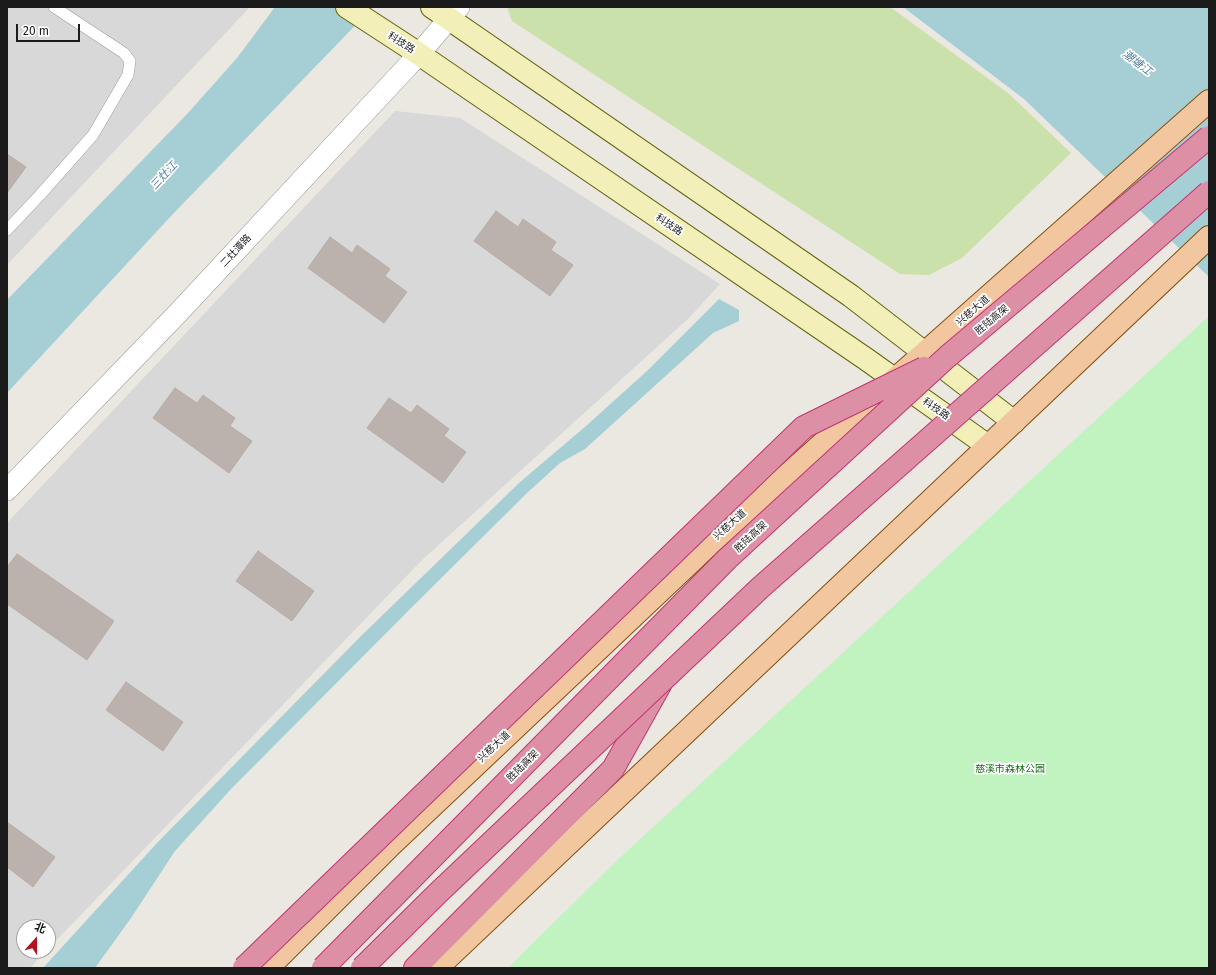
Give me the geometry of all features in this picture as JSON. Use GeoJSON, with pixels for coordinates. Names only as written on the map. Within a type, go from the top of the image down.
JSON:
{"type":"FeatureCollection","features":[{"type":"Feature","properties":{"kind":"highway","name":"胜陆高架"},"geometry":{"type":"LineString","coordinates":[[323,968],[727,559],[947,357],[1209,137]]}},
{"type":"Feature","properties":{"kind":"highway"},"geometry":{"type":"LineString","coordinates":[[362,968],[439,892],[761,587],[1209,192]]}},
{"type":"Feature","properties":{"kind":"highway"},"geometry":{"type":"LineString","coordinates":[[244,968],[804,427],[947,357]]}},
{"type":"Feature","properties":{"kind":"highway"},"geometry":{"type":"LineString","coordinates":[[415,968],[613,769],[665,678]]}},
{"type":"Feature","properties":{"kind":"main road","name":"科技路"},"geometry":{"type":"LineString","coordinates":[[347,7],[419,54],[847,345],[988,446]]}},
{"type":"Feature","properties":{"kind":"main road"},"geometry":{"type":"LineString","coordinates":[[447,11],[851,296],[1014,422]]}},
{"type":"Feature","properties":{"kind":"main road","name":"兴慈大道"},"geometry":{"type":"LineString","coordinates":[[268,968],[392,844],[716,538],[1209,101]]}},
{"type":"Feature","properties":{"kind":"main road"},"geometry":{"type":"LineString","coordinates":[[437,968],[1205,241]]}},
{"type":"Feature","properties":{"kind":"street","name":"二灶潭路"},"geometry":{"type":"LineString","coordinates":[[7,490],[179,312],[419,54],[447,11]]}},
{"type":"Feature","properties":{"kind":"lane"},"geometry":{"type":"LineString","coordinates":[[7,230],[93,135],[128,75],[130,61],[124,53],[54,7]]}},
{"type":"Feature","properties":{"kind":"shaded area"},"geometry":{"type":"Polygon","coordinates":[[[7,7],[250,7],[7,265],[7,7]]]}},
{"type":"Feature","properties":{"kind":"shaded area"},"geometry":{"type":"Polygon","coordinates":[[[395,111],[460,118],[720,284],[689,318],[421,561],[56,941],[56,919],[16,919],[16,959],[38,959],[30,968],[7,968],[7,523],[395,111]]]}},
{"type":"Feature","properties":{"kind":"green space"},"geometry":{"type":"Polygon","coordinates":[[[507,7],[890,7],[1008,93],[1071,153],[962,258],[929,275],[900,274],[512,21],[507,7]]]}},
{"type":"Feature","properties":{"kind":"green space","name":"慈溪市森林公园"},"geometry":{"type":"Polygon","coordinates":[[[1209,316],[1209,968],[508,968],[613,864],[1209,316]]]}},
{"type":"Feature","properties":{"kind":"water","name":"三灶江"},"geometry":{"type":"Polygon","coordinates":[[[275,7],[373,7],[172,215],[7,393],[7,300],[188,113],[237,58],[275,7]]]}},
{"type":"Feature","properties":{"kind":"water","name":"潮塘江"},"geometry":{"type":"Polygon","coordinates":[[[903,7],[1209,7],[1209,277],[1024,99],[903,7]]]}},
{"type":"Feature","properties":{"kind":"water"},"geometry":{"type":"Polygon","coordinates":[[[719,299],[739,310],[739,321],[713,333],[585,449],[560,463],[527,493],[232,788],[175,851],[131,918],[95,968],[43,968],[51,959],[56,959],[56,954],[157,843],[362,635],[519,483],[586,426],[647,371],[719,299]]]}},
{"type":"Feature","properties":{"kind":"building"},"geometry":{"type":"Polygon","coordinates":[[[7,154],[26,167],[7,193],[7,154]]]}},
{"type":"Feature","properties":{"kind":"building"},"geometry":{"type":"Polygon","coordinates":[[[496,211],[518,227],[523,219],[556,242],[551,250],[573,265],[550,296],[474,241],[496,211]]]}},
{"type":"Feature","properties":{"kind":"building"},"geometry":{"type":"Polygon","coordinates":[[[330,237],[352,253],[357,245],[390,269],[385,276],[407,292],[384,323],[308,268],[330,237]]]}},
{"type":"Feature","properties":{"kind":"building"},"geometry":{"type":"Polygon","coordinates":[[[175,388],[197,403],[203,395],[235,418],[230,426],[252,441],[229,473],[153,418],[175,388]]]}},
{"type":"Feature","properties":{"kind":"building"},"geometry":{"type":"Polygon","coordinates":[[[389,398],[411,413],[417,405],[449,429],[444,436],[466,452],[443,483],[367,428],[389,398]]]}},
{"type":"Feature","properties":{"kind":"building"},"geometry":{"type":"Polygon","coordinates":[[[258,551],[314,591],[292,621],[236,581],[258,551]]]}},
{"type":"Feature","properties":{"kind":"building"},"geometry":{"type":"Polygon","coordinates":[[[17,554],[114,621],[87,660],[7,604],[7,567],[17,554]]]}},
{"type":"Feature","properties":{"kind":"building"},"geometry":{"type":"Polygon","coordinates":[[[126,682],[183,722],[163,751],[106,710],[126,682]]]}},
{"type":"Feature","properties":{"kind":"building"},"geometry":{"type":"Polygon","coordinates":[[[7,822],[55,857],[33,887],[7,867],[7,822]]]}}]}
